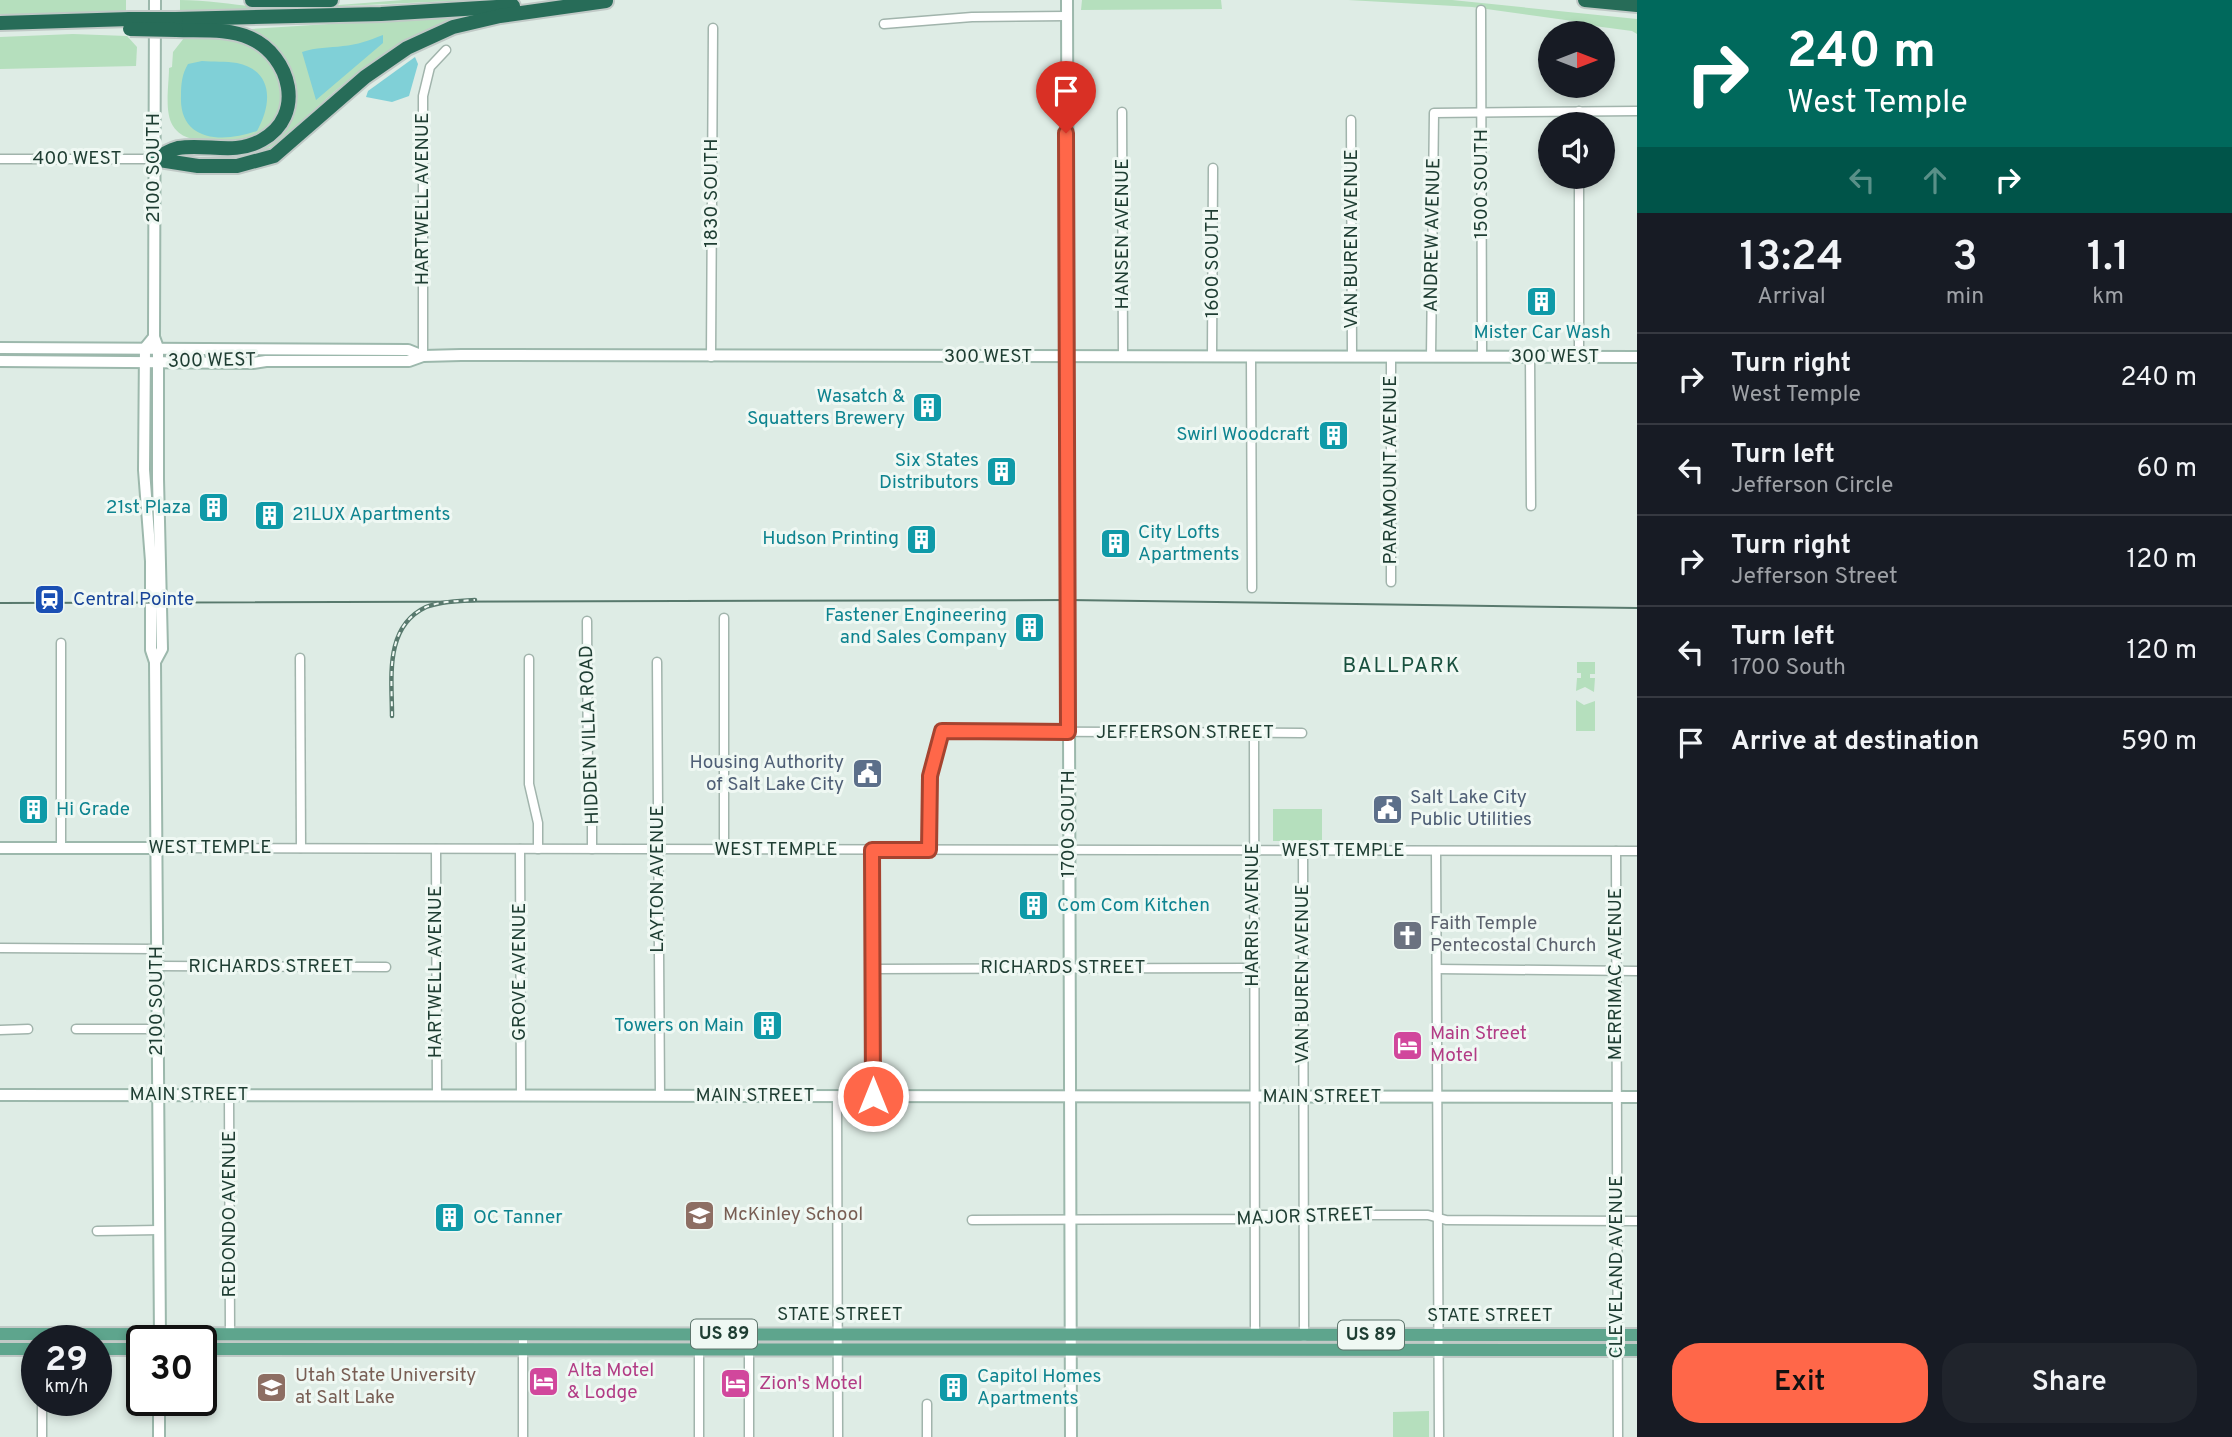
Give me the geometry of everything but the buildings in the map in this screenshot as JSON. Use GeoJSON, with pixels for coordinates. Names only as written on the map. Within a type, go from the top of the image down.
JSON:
{"type":"FeatureCollection","features":[{"type":"Feature","properties":{"kind":"highway"},"geometry":{"type":"LineString","coordinates":[[252,0],[331,0]]}},
{"type":"Feature","properties":{"kind":"highway"},"geometry":{"type":"LineString","coordinates":[[0,23],[55,20],[176,25],[623,0]]}},
{"type":"Feature","properties":{"kind":"highway"},"geometry":{"type":"LineString","coordinates":[[1585,0],[1635,5]]}},
{"type":"Feature","properties":{"kind":"highway"},"geometry":{"type":"LineString","coordinates":[[153,159],[198,166],[237,166],[274,156],[365,77],[407,48],[430,37],[453,27],[500,16],[606,1]]}},
{"type":"Feature","properties":{"kind":"highway"},"geometry":{"type":"LineString","coordinates":[[153,159],[177,148],[236,149],[258,143],[277,128],[288,103],[289,85],[284,69],[277,58],[261,44],[238,34],[176,25]]}},
{"type":"Feature","properties":{"kind":"main road","name":"2100 SOUTH"},"geometry":{"type":"LineString","coordinates":[[155,0],[153,159],[162,638],[162,649],[155,662]]}},
{"type":"Feature","properties":{"kind":"main road","name":"1700 SOUTH"},"geometry":{"type":"LineString","coordinates":[[1067,0],[1071,1437]]}},
{"type":"Feature","properties":{"kind":"main road","name":"300 WEST"},"geometry":{"type":"LineString","coordinates":[[156,342],[408,350],[423,356]]}},
{"type":"Feature","properties":{"kind":"main road"},"geometry":{"type":"LineString","coordinates":[[145,348],[156,342]]}},
{"type":"Feature","properties":{"kind":"main road","name":"300 WEST"},"geometry":{"type":"LineString","coordinates":[[0,348],[145,348]]}},
{"type":"Feature","properties":{"kind":"main road","name":"2100 SOUTH"},"geometry":{"type":"LineString","coordinates":[[145,348],[144,470],[150,561],[150,650],[155,662],[160,1325]]}},
{"type":"Feature","properties":{"kind":"main road","name":"300 WEST"},"geometry":{"type":"LineString","coordinates":[[0,361],[408,361],[423,356],[1637,357]]}},
{"type":"Feature","properties":{"kind":"main road","name":"WEST TEMPLE"},"geometry":{"type":"LineString","coordinates":[[0,848],[156,848]]}},
{"type":"Feature","properties":{"kind":"main road","name":"MAIN STREET"},"geometry":{"type":"LineString","coordinates":[[0,1095],[1637,1097]]}},
{"type":"Feature","properties":{"kind":"main road","name":"STATE STREET"},"geometry":{"type":"LineString","coordinates":[[0,1334],[126,1336]]}},
{"type":"Feature","properties":{"kind":"main road","name":"STATE STREET"},"geometry":{"type":"LineString","coordinates":[[217,1335],[1637,1335]]}},
{"type":"Feature","properties":{"kind":"main road"},"geometry":{"type":"LineString","coordinates":[[0,1349],[21,1349]]}},
{"type":"Feature","properties":{"kind":"main road","name":"STATE STREET"},"geometry":{"type":"LineString","coordinates":[[217,1349],[1637,1350]]}},
{"type":"Feature","properties":{"kind":"main road"},"geometry":{"type":"LineString","coordinates":[[159,1416],[159,1437]]}},
{"type":"Feature","properties":{"kind":"street","name":"1500 SOUTH"},"geometry":{"type":"LineString","coordinates":[[1481,10],[1482,357]]}},
{"type":"Feature","properties":{"kind":"street"},"geometry":{"type":"LineString","coordinates":[[884,24],[972,17],[1067,16]]}},
{"type":"Feature","properties":{"kind":"street","name":"1830 SOUTH"},"geometry":{"type":"LineString","coordinates":[[711,357],[713,29]]}},
{"type":"Feature","properties":{"kind":"street","name":"HARTWELL AVENUE"},"geometry":{"type":"LineString","coordinates":[[423,356],[422,96],[430,67],[446,50]]}},
{"type":"Feature","properties":{"kind":"street"},"geometry":{"type":"LineString","coordinates":[[1481,111],[1637,111]]}},
{"type":"Feature","properties":{"kind":"street","name":"ANDREW AVENUE"},"geometry":{"type":"LineString","coordinates":[[1431,357],[1434,113],[1481,111]]}},
{"type":"Feature","properties":{"kind":"street","name":"HANSEN AVENUE"},"geometry":{"type":"LineString","coordinates":[[1122,112],[1124,357]]}},
{"type":"Feature","properties":{"kind":"street","name":"VAN BUREN AVENUE"},"geometry":{"type":"LineString","coordinates":[[1351,120],[1352,357]]}},
{"type":"Feature","properties":{"kind":"street","name":"400 WEST"},"geometry":{"type":"LineString","coordinates":[[0,159],[153,159]]}},
{"type":"Feature","properties":{"kind":"street","name":"1600 SOUTH"},"geometry":{"type":"LineString","coordinates":[[1212,357],[1213,168]]}},
{"type":"Feature","properties":{"kind":"street"},"geometry":{"type":"LineString","coordinates":[[1579,189],[1579,357]]}},
{"type":"Feature","properties":{"kind":"street"},"geometry":{"type":"LineString","coordinates":[[1251,357],[1252,589]]}},
{"type":"Feature","properties":{"kind":"street","name":"PARAMOUNT AVENUE"},"geometry":{"type":"LineString","coordinates":[[1391,357],[1391,582]]}},
{"type":"Feature","properties":{"kind":"street"},"geometry":{"type":"LineString","coordinates":[[1530,357],[1531,506]]}},
{"type":"Feature","properties":{"kind":"street"},"geometry":{"type":"LineString","coordinates":[[724,618],[724,849]]}},
{"type":"Feature","properties":{"kind":"street","name":"HIDDEN VILLA ROAD"},"geometry":{"type":"LineString","coordinates":[[587,621],[588,786],[592,804],[592,849]]}},
{"type":"Feature","properties":{"kind":"street"},"geometry":{"type":"LineString","coordinates":[[61,643],[61,848]]}},
{"type":"Feature","properties":{"kind":"street"},"geometry":{"type":"LineString","coordinates":[[300,658],[301,848]]}},
{"type":"Feature","properties":{"kind":"street"},"geometry":{"type":"LineString","coordinates":[[529,659],[529,784],[538,823],[538,849]]}},
{"type":"Feature","properties":{"kind":"street","name":"LAYTON AVENUE"},"geometry":{"type":"LineString","coordinates":[[657,663],[660,1096]]}},
{"type":"Feature","properties":{"kind":"street","name":"JEFFERSON STREET"},"geometry":{"type":"LineString","coordinates":[[929,850],[930,776],[942,731],[1302,733]]}},
{"type":"Feature","properties":{"kind":"street","name":"HARRIS AVENUE"},"geometry":{"type":"LineString","coordinates":[[1254,733],[1255,1335]]}},
{"type":"Feature","properties":{"kind":"street","name":"WEST TEMPLE"},"geometry":{"type":"LineString","coordinates":[[156,848],[1637,851]]}},
{"type":"Feature","properties":{"kind":"street","name":"HARTWELL AVENUE"},"geometry":{"type":"LineString","coordinates":[[436,849],[437,1096]]}},
{"type":"Feature","properties":{"kind":"street","name":"GROVE AVENUE"},"geometry":{"type":"LineString","coordinates":[[520,849],[521,1096]]}},
{"type":"Feature","properties":{"kind":"street"},"geometry":{"type":"LineString","coordinates":[[872,850],[873,1096]]}},
{"type":"Feature","properties":{"kind":"street","name":"VAN BUREN AVENUE"},"geometry":{"type":"LineString","coordinates":[[1303,850],[1304,1350]]}},
{"type":"Feature","properties":{"kind":"street"},"geometry":{"type":"LineString","coordinates":[[1436,850],[1439,1437]]}},
{"type":"Feature","properties":{"kind":"street","name":"MERRIMAC AVENUE"},"geometry":{"type":"LineString","coordinates":[[1616,851],[1616,1097]]}},
{"type":"Feature","properties":{"kind":"street"},"geometry":{"type":"LineString","coordinates":[[0,948],[157,948]]}},
{"type":"Feature","properties":{"kind":"street","name":"RICHARDS STREET"},"geometry":{"type":"LineString","coordinates":[[157,966],[386,967]]}},
{"type":"Feature","properties":{"kind":"street","name":"RICHARDS STREET"},"geometry":{"type":"LineString","coordinates":[[872,969],[1253,968]]}},
{"type":"Feature","properties":{"kind":"street"},"geometry":{"type":"LineString","coordinates":[[1437,969],[1637,971]]}},
{"type":"Feature","properties":{"kind":"street"},"geometry":{"type":"LineString","coordinates":[[76,1029],[157,1029]]}},
{"type":"Feature","properties":{"kind":"street"},"geometry":{"type":"LineString","coordinates":[[0,1030],[28,1030]]}},
{"type":"Feature","properties":{"kind":"street","name":"REDONDO AVENUE"},"geometry":{"type":"LineString","coordinates":[[229,1095],[230,1334]]}},
{"type":"Feature","properties":{"kind":"street"},"geometry":{"type":"LineString","coordinates":[[837,1096],[838,1437]]}},
{"type":"Feature","properties":{"kind":"street","name":"CLEVELAND AVENUE"},"geometry":{"type":"LineString","coordinates":[[1616,1097],[1618,1437]]}},
{"type":"Feature","properties":{"kind":"street","name":"MAJOR STREET"},"geometry":{"type":"LineString","coordinates":[[972,1220],[1428,1215],[1446,1220],[1637,1221]]}},
{"type":"Feature","properties":{"kind":"street"},"geometry":{"type":"LineString","coordinates":[[97,1231],[159,1230]]}},
{"type":"Feature","properties":{"kind":"street"},"geometry":{"type":"LineString","coordinates":[[523,1334],[523,1437]]}},
{"type":"Feature","properties":{"kind":"street"},"geometry":{"type":"LineString","coordinates":[[699,1350],[699,1437]]}},
{"type":"Feature","properties":{"kind":"street"},"geometry":{"type":"LineString","coordinates":[[749,1350],[749,1437]]}},
{"type":"Feature","properties":{"kind":"street"},"geometry":{"type":"LineString","coordinates":[[927,1404],[927,1437]]}},
{"type":"Feature","properties":{"kind":"street"},"geometry":{"type":"LineString","coordinates":[[42,1416],[42,1435]]}},
{"type":"Feature","properties":{"kind":"green space"},"geometry":{"type":"Polygon","coordinates":[[[0,0],[126,0],[126,11],[0,16],[0,0]]]}},
{"type":"Feature","properties":{"kind":"green space"},"geometry":{"type":"Polygon","coordinates":[[[180,0],[205,1],[279,9],[180,11],[180,0]]]}},
{"type":"Feature","properties":{"kind":"green space"},"geometry":{"type":"Polygon","coordinates":[[[403,0],[472,0],[300,8],[403,0]]]}},
{"type":"Feature","properties":{"kind":"green space"},"geometry":{"type":"Polygon","coordinates":[[[1082,0],[1221,0],[1222,9],[1081,10],[1082,0]]]}},
{"type":"Feature","properties":{"kind":"green space"},"geometry":{"type":"Polygon","coordinates":[[[1348,0],[1452,0],[1637,19],[1637,34],[1615,29],[1615,21],[1573,21],[1472,7],[1348,0]]]}},
{"type":"Feature","properties":{"kind":"green space"},"geometry":{"type":"Polygon","coordinates":[[[455,18],[404,41],[382,55],[340,87],[280,141],[247,157],[279,136],[290,121],[297,92],[288,63],[252,29],[455,18]]]}},
{"type":"Feature","properties":{"kind":"green space"},"geometry":{"type":"Polygon","coordinates":[[[73,34],[127,36],[137,47],[136,66],[0,69],[0,37],[73,34]]]}},
{"type":"Feature","properties":{"kind":"green space"},"geometry":{"type":"Polygon","coordinates":[[[184,38],[236,41],[252,47],[264,56],[273,66],[281,92],[274,118],[266,128],[248,139],[233,141],[195,139],[185,137],[177,131],[169,113],[169,68],[172,67],[173,52],[184,38]]]}},
{"type":"Feature","properties":{"kind":"green space"},"geometry":{"type":"Polygon","coordinates":[[[1577,662],[1595,662],[1595,674],[1590,674],[1590,678],[1595,678],[1594,692],[1585,687],[1576,691],[1577,678],[1581,678],[1581,673],[1577,673],[1577,662]]]}},
{"type":"Feature","properties":{"kind":"green space"},"geometry":{"type":"Polygon","coordinates":[[[1576,700],[1584,705],[1595,701],[1595,731],[1576,731],[1576,700]]]}},
{"type":"Feature","properties":{"kind":"green space"},"geometry":{"type":"Polygon","coordinates":[[[1273,809],[1322,809],[1322,841],[1273,841],[1273,809]]]}},
{"type":"Feature","properties":{"kind":"green space"},"geometry":{"type":"Polygon","coordinates":[[[1429,1411],[1429,1437],[1393,1437],[1393,1412],[1429,1411]]]}},
{"type":"Feature","properties":{"kind":"water"},"geometry":{"type":"Polygon","coordinates":[[[383,35],[383,43],[316,100],[302,52],[353,45],[383,35]]]}},
{"type":"Feature","properties":{"kind":"water"},"geometry":{"type":"Polygon","coordinates":[[[415,57],[418,64],[409,96],[392,102],[366,97],[368,91],[415,57]]]}},
{"type":"Feature","properties":{"kind":"water"},"geometry":{"type":"Polygon","coordinates":[[[202,61],[237,63],[258,73],[267,90],[267,100],[257,131],[217,137],[195,130],[187,123],[182,111],[183,75],[188,64],[202,61]]]}},
{"type":"Feature","properties":{"kind":"tram line"},"geometry":{"type":"LineString","coordinates":[[0,603],[1068,600],[1637,608]]}},
{"type":"Feature","properties":{"kind":"railway"},"geometry":{"type":"LineString","coordinates":[[392,716],[393,654],[403,627],[412,616],[426,607],[444,602],[475,600]]}},
{"type":"Feature","properties":{"kind":"place","name":"Mister Car Wash"},"geometry":{"type":"Point","coordinates":[1542,302]}},
{"type":"Feature","properties":{"kind":"place","name":"Wasatch & Squatters Brewery"},"geometry":{"type":"Point","coordinates":[928,408]}},
{"type":"Feature","properties":{"kind":"place","name":"Swirl Woodcraft"},"geometry":{"type":"Point","coordinates":[1333,435]}},
{"type":"Feature","properties":{"kind":"place","name":"Six States Distributors"},"geometry":{"type":"Point","coordinates":[1002,472]}},
{"type":"Feature","properties":{"kind":"place","name":"21st Plaza"},"geometry":{"type":"Point","coordinates":[214,508]}},
{"type":"Feature","properties":{"kind":"place","name":"21LUX Apartments"},"geometry":{"type":"Point","coordinates":[269,515]}},
{"type":"Feature","properties":{"kind":"place","name":"Hudson Printing"},"geometry":{"type":"Point","coordinates":[922,539]}},
{"type":"Feature","properties":{"kind":"place","name":"City Lofts Apartments"},"geometry":{"type":"Point","coordinates":[1115,544]}},
{"type":"Feature","properties":{"kind":"place","name":"Central Pointe"},"geometry":{"type":"Point","coordinates":[50,600]}},
{"type":"Feature","properties":{"kind":"place","name":"Fastener Engineering and Sales Company"},"geometry":{"type":"Point","coordinates":[1030,627]}},
{"type":"Feature","properties":{"kind":"place","name":"Housing Authority of Salt Lake City"},"geometry":{"type":"Point","coordinates":[867,774]}},
{"type":"Feature","properties":{"kind":"place","name":"Salt Lake City Public Utilities"},"geometry":{"type":"Point","coordinates":[1387,809]}},
{"type":"Feature","properties":{"kind":"place","name":"Hi Grade"},"geometry":{"type":"Point","coordinates":[33,810]}},
{"type":"Feature","properties":{"kind":"place","name":"Com Com Kitchen"},"geometry":{"type":"Point","coordinates":[1034,906]}},
{"type":"Feature","properties":{"kind":"place","name":"Faith Temple Pentecostal Church"},"geometry":{"type":"Point","coordinates":[1407,935]}},
{"type":"Feature","properties":{"kind":"place","name":"Towers on Main"},"geometry":{"type":"Point","coordinates":[767,1026]}},
{"type":"Feature","properties":{"kind":"place","name":"Main Street Motel"},"geometry":{"type":"Point","coordinates":[1407,1045]}},
{"type":"Feature","properties":{"kind":"place","name":"McKinley School"},"geometry":{"type":"Point","coordinates":[700,1215]}},
{"type":"Feature","properties":{"kind":"place","name":"OC Tanner"},"geometry":{"type":"Point","coordinates":[450,1218]}},
{"type":"Feature","properties":{"kind":"place","name":"Alta Motel & Lodge"},"geometry":{"type":"Point","coordinates":[544,1382]}},
{"type":"Feature","properties":{"kind":"place","name":"Zion's Motel"},"geometry":{"type":"Point","coordinates":[736,1384]}},
{"type":"Feature","properties":{"kind":"place","name":"Utah State University at Salt Lake"},"geometry":{"type":"Point","coordinates":[272,1387]}},
{"type":"Feature","properties":{"kind":"place","name":"Capitol Homes Apartments"},"geometry":{"type":"Point","coordinates":[954,1388]}},
{"type":"Feature","properties":{"kind":"district","name":"BALLPARK"},"geometry":{"type":"Point","coordinates":[1402,666]}},
{"type":"Feature","properties":{"kind":"route"},"geometry":{"type":"LineString","coordinates":[[873,1096],[872,850],[929,850],[930,776],[942,731],[1068,732],[1066,133]]}}]}
